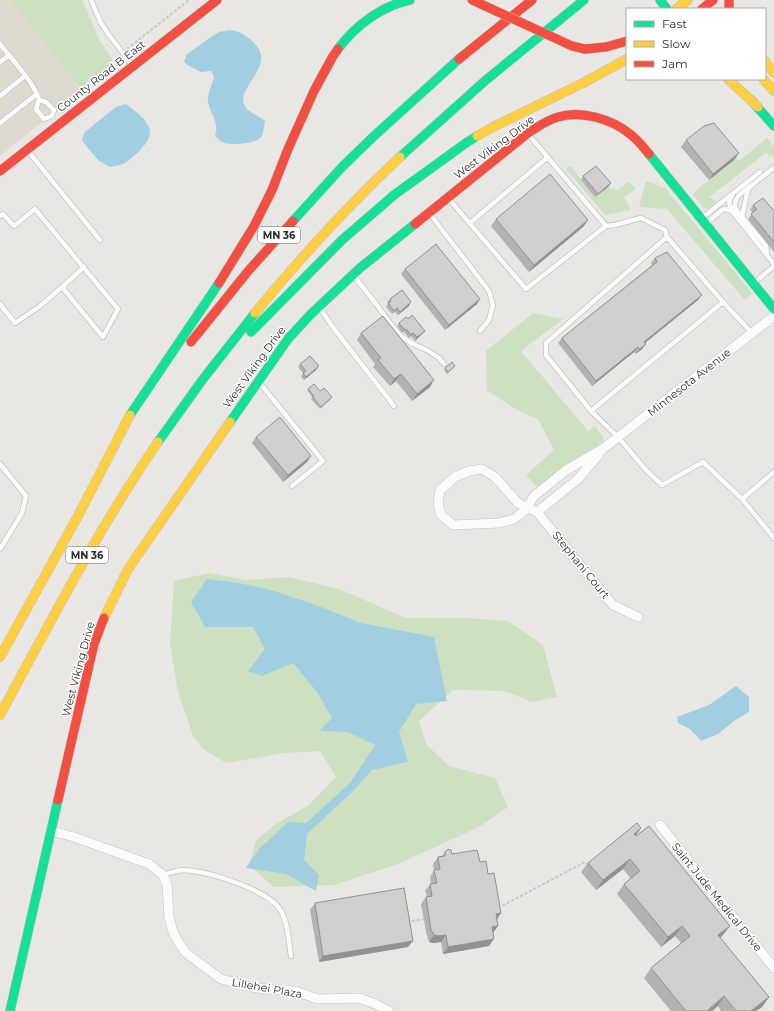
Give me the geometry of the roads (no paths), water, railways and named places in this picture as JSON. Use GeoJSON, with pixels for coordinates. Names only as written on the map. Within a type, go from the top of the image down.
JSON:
{"type":"FeatureCollection","features":[{"type":"Feature","properties":{"kind":"main road","name":"County Road B East"},"geometry":{"type":"LineString","coordinates":[[0,171],[217,0]]}},
{"type":"Feature","properties":{"kind":"main road"},"geometry":{"type":"LineString","coordinates":[[78,516],[129,417],[220,281],[254,226],[272,190],[288,149],[314,91],[333,56],[347,37],[363,23],[384,9],[410,0]]}},
{"type":"Feature","properties":{"kind":"main road"},"geometry":{"type":"LineString","coordinates":[[471,0],[572,46],[585,49],[599,49],[626,41]]}},
{"type":"Feature","properties":{"kind":"main road","name":"MN 36"},"geometry":{"type":"LineString","coordinates":[[187,347],[249,270],[310,200],[347,162],[453,64],[532,0]]}},
{"type":"Feature","properties":{"kind":"main road","name":"MN 36"},"geometry":{"type":"LineString","coordinates":[[0,715],[86,558],[145,460],[224,351],[282,280],[356,199],[469,94],[584,0]]}},
{"type":"Feature","properties":{"kind":"main road"},"geometry":{"type":"LineString","coordinates":[[660,0],[666,8]]}},
{"type":"Feature","properties":{"kind":"main road"},"geometry":{"type":"LineString","coordinates":[[677,8],[688,0]]}},
{"type":"Feature","properties":{"kind":"main road"},"geometry":{"type":"LineString","coordinates":[[692,0],[700,8]]}},
{"type":"Feature","properties":{"kind":"main road"},"geometry":{"type":"LineString","coordinates":[[702,8],[713,0]]}},
{"type":"Feature","properties":{"kind":"main road"},"geometry":{"type":"LineString","coordinates":[[186,402],[342,240],[394,195],[466,143],[493,127],[584,83],[626,60]]}},
{"type":"Feature","properties":{"kind":"main road"},"geometry":{"type":"LineString","coordinates":[[766,62],[774,73]]}},
{"type":"Feature","properties":{"kind":"main road"},"geometry":{"type":"LineString","coordinates":[[584,83],[626,66]]}},
{"type":"Feature","properties":{"kind":"main road"},"geometry":{"type":"LineString","coordinates":[[729,80],[758,107]]}},
{"type":"Feature","properties":{"kind":"main road"},"geometry":{"type":"LineString","coordinates":[[733,80],[774,126]]}},
{"type":"Feature","properties":{"kind":"main road"},"geometry":{"type":"LineString","coordinates":[[764,80],[774,91]]}},
{"type":"Feature","properties":{"kind":"main road","name":"West Viking Drive"},"geometry":{"type":"LineString","coordinates":[[10,1011],[94,644],[114,595],[128,569],[144,545],[258,380],[288,339],[336,290],[528,133],[560,116],[579,115],[597,117],[613,122],[627,130],[638,140],[774,308]]}},
{"type":"Feature","properties":{"kind":"main road","name":"MN 36"},"geometry":{"type":"LineString","coordinates":[[0,657],[78,516],[124,438],[165,379]]}},
{"type":"Feature","properties":{"kind":"street","name":"Minnesota Avenue"},"geometry":{"type":"LineString","coordinates":[[528,508],[518,503],[495,478],[482,469],[469,471],[455,477],[440,490],[438,502],[441,515],[453,525],[499,523],[514,519],[528,508],[533,497],[566,471],[604,448],[774,316]]}},
{"type":"Feature","properties":{"kind":"street","name":"Minnesota Avenue"},"geometry":{"type":"LineString","coordinates":[[537,512],[578,479],[604,448]]}},
{"type":"Feature","properties":{"kind":"street","name":"Stephani Court"},"geometry":{"type":"LineString","coordinates":[[528,508],[537,512],[613,605],[638,617]]}},
{"type":"Feature","properties":{"kind":"street","name":"Saint Jude Medical Drive"},"geometry":{"type":"LineString","coordinates":[[660,825],[774,968]]}},
{"type":"Feature","properties":{"kind":"street"},"geometry":{"type":"LineString","coordinates":[[51,831],[74,837],[149,864],[163,875]]}},
{"type":"Feature","properties":{"kind":"street","name":"Lillehei Plaza"},"geometry":{"type":"LineString","coordinates":[[163,875],[166,885],[169,917],[173,932],[179,943],[186,953],[221,979],[256,988],[295,991],[318,999],[359,998],[389,1011]]}},
{"type":"Feature","properties":{"kind":"lane"},"geometry":{"type":"LineString","coordinates":[[92,0],[101,23],[108,35],[133,66]]}},
{"type":"Feature","properties":{"kind":"lane"},"geometry":{"type":"LineString","coordinates":[[0,44],[31,83],[38,97],[54,110],[52,116],[44,120],[36,109],[38,97]]}},
{"type":"Feature","properties":{"kind":"lane"},"geometry":{"type":"LineString","coordinates":[[0,62],[9,55]]}},
{"type":"Feature","properties":{"kind":"lane"},"geometry":{"type":"LineString","coordinates":[[0,96],[25,76]]}},
{"type":"Feature","properties":{"kind":"lane"},"geometry":{"type":"LineString","coordinates":[[0,123],[38,97]]}},
{"type":"Feature","properties":{"kind":"lane"},"geometry":{"type":"LineString","coordinates":[[52,116],[59,124]]}},
{"type":"Feature","properties":{"kind":"lane"},"geometry":{"type":"LineString","coordinates":[[528,133],[606,226]]}},
{"type":"Feature","properties":{"kind":"lane"},"geometry":{"type":"LineString","coordinates":[[27,149],[100,240]]}},
{"type":"Feature","properties":{"kind":"lane"},"geometry":{"type":"LineString","coordinates":[[470,223],[548,157]]}},
{"type":"Feature","properties":{"kind":"lane"},"geometry":{"type":"LineString","coordinates":[[767,256],[766,246],[742,217],[735,206],[737,198],[774,168]]}},
{"type":"Feature","properties":{"kind":"lane"},"geometry":{"type":"LineString","coordinates":[[704,221],[760,172]]}},
{"type":"Feature","properties":{"kind":"lane"},"geometry":{"type":"LineString","coordinates":[[742,217],[747,195],[751,186]]}},
{"type":"Feature","properties":{"kind":"lane"},"geometry":{"type":"LineString","coordinates":[[732,195],[729,203],[732,211],[774,265],[753,283]]}},
{"type":"Feature","properties":{"kind":"lane"},"geometry":{"type":"LineString","coordinates":[[448,198],[526,289],[606,226],[641,218],[665,230],[667,237],[752,333]]}},
{"type":"Feature","properties":{"kind":"lane"},"geometry":{"type":"LineString","coordinates":[[1,213],[14,226],[36,209],[84,267],[118,309],[103,338],[62,287]]}},
{"type":"Feature","properties":{"kind":"lane"},"geometry":{"type":"LineString","coordinates":[[704,221],[722,210],[726,209],[732,211]]}},
{"type":"Feature","properties":{"kind":"lane"},"geometry":{"type":"LineString","coordinates":[[429,213],[489,291],[493,305],[489,320],[480,331]]}},
{"type":"Feature","properties":{"kind":"lane"},"geometry":{"type":"LineString","coordinates":[[667,237],[546,343],[546,355],[591,411],[618,437],[646,470],[662,484],[703,462],[742,498],[774,538]]}},
{"type":"Feature","properties":{"kind":"lane"},"geometry":{"type":"LineString","coordinates":[[0,304],[15,323],[40,306],[84,267]]}},
{"type":"Feature","properties":{"kind":"lane"},"geometry":{"type":"LineString","coordinates":[[353,275],[393,328],[402,337],[427,350],[444,364]]}},
{"type":"Feature","properties":{"kind":"lane"},"geometry":{"type":"LineString","coordinates":[[591,411],[723,302]]}},
{"type":"Feature","properties":{"kind":"lane"},"geometry":{"type":"LineString","coordinates":[[319,306],[332,326],[394,406]]}},
{"type":"Feature","properties":{"kind":"lane"},"geometry":{"type":"LineString","coordinates":[[258,380],[323,461],[292,486]]}},
{"type":"Feature","properties":{"kind":"lane"},"geometry":{"type":"LineString","coordinates":[[0,464],[26,496],[22,513],[0,550]]}},
{"type":"Feature","properties":{"kind":"lane"},"geometry":{"type":"LineString","coordinates":[[742,498],[774,472]]}},
{"type":"Feature","properties":{"kind":"lane"},"geometry":{"type":"LineString","coordinates":[[163,875],[184,870],[201,873],[232,881],[263,895],[281,909],[285,919],[291,956]]}},
{"type":"Feature","properties":{"kind":"water"},"geometry":{"type":"Polygon","coordinates":[[[229,30],[242,33],[250,39],[260,51],[261,59],[259,67],[243,97],[244,104],[248,110],[265,121],[263,131],[261,137],[258,139],[243,144],[221,142],[215,136],[216,123],[208,102],[214,77],[211,71],[201,72],[184,62],[187,54],[219,32],[229,30]]]}},
{"type":"Feature","properties":{"kind":"water"},"geometry":{"type":"Polygon","coordinates":[[[126,104],[147,124],[150,136],[145,145],[128,161],[110,167],[99,161],[82,140],[84,133],[97,122],[116,107],[126,104]]]}},
{"type":"Feature","properties":{"kind":"water"},"geometry":{"type":"Polygon","coordinates":[[[207,579],[268,589],[316,605],[361,623],[434,637],[447,701],[416,704],[399,732],[408,762],[372,770],[353,791],[307,834],[304,860],[319,875],[316,891],[286,874],[246,868],[259,849],[288,822],[306,823],[350,783],[375,745],[348,732],[319,731],[332,718],[317,692],[293,663],[262,676],[248,671],[265,649],[253,627],[205,627],[191,602],[207,579]]]}},
{"type":"Feature","properties":{"kind":"water"},"geometry":{"type":"Polygon","coordinates":[[[736,686],[749,697],[749,712],[734,721],[718,734],[701,741],[690,729],[678,723],[677,717],[709,705],[736,686]]]}}]}
